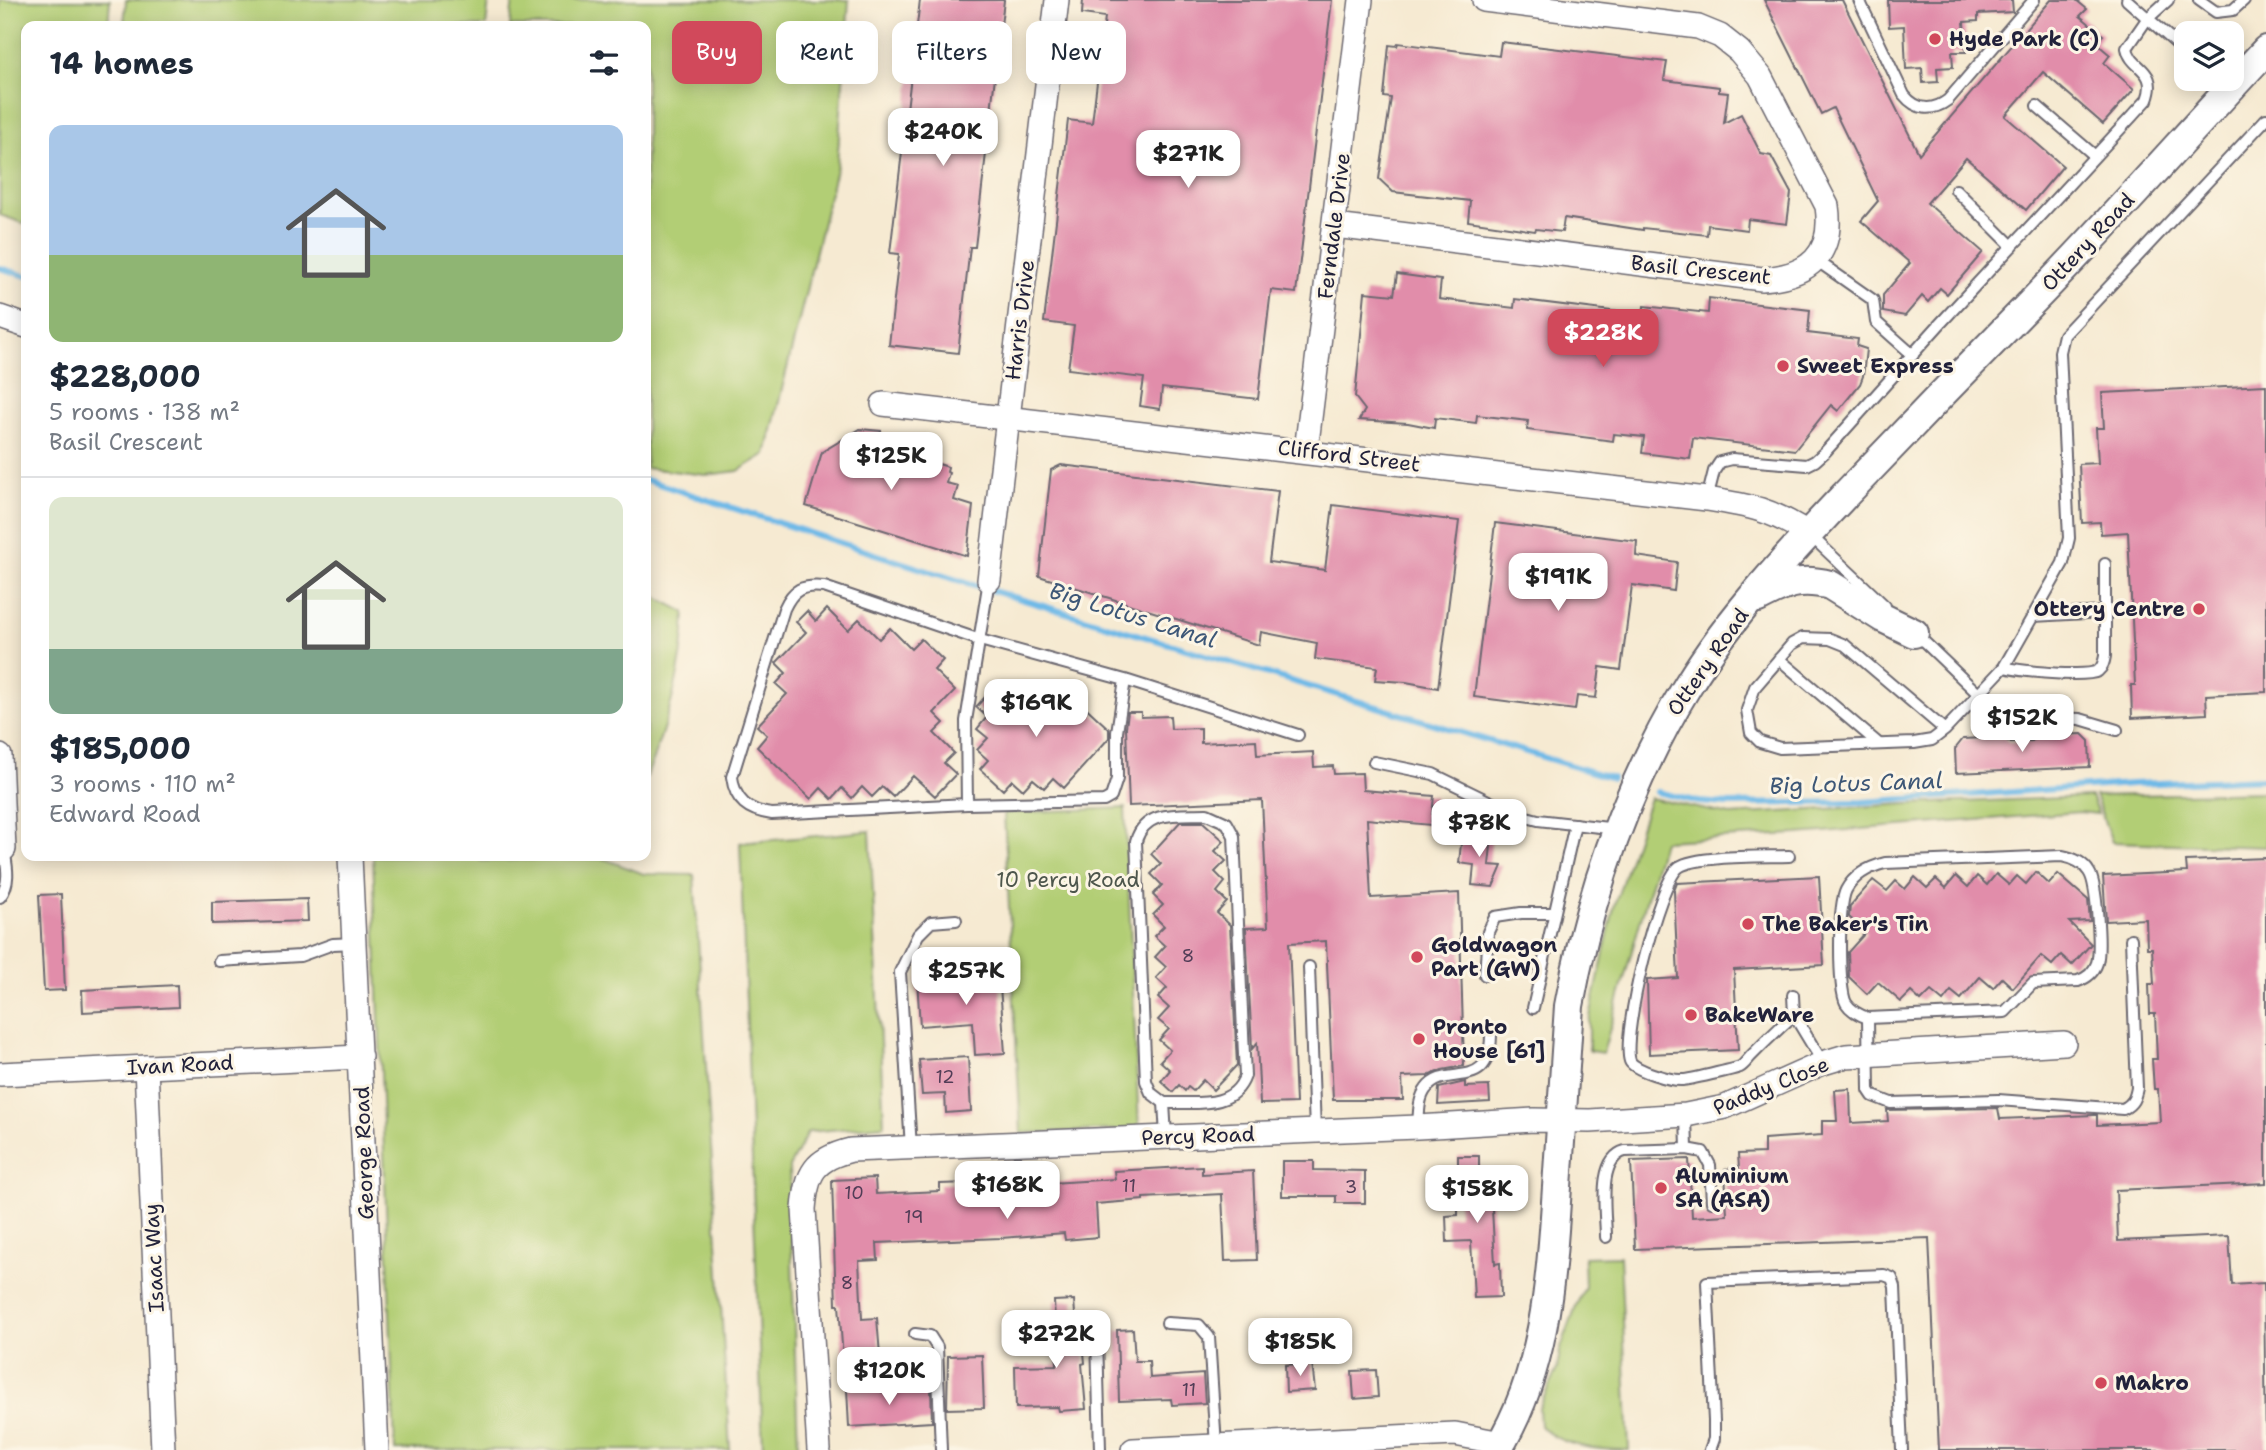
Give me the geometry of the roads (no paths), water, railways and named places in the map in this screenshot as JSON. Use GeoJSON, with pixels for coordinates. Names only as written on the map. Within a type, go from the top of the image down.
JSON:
{"type":"FeatureCollection","features":[{"type":"Feature","properties":{"kind":"street","name":"Harris Drive"},"geometry":{"type":"LineString","coordinates":[[989,580],[1057,0]]}},
{"type":"Feature","properties":{"kind":"street","name":"Ferndale Drive"},"geometry":{"type":"LineString","coordinates":[[1306,451],[1361,0]]}},
{"type":"Feature","properties":{"kind":"street"},"geometry":{"type":"LineString","coordinates":[[1484,0],[1698,27],[1720,36],[1739,51],[1760,76],[1827,206],[1830,226],[1826,243],[1816,260]]}},
{"type":"Feature","properties":{"kind":"street","name":"Ottery Road"},"geometry":{"type":"LineString","coordinates":[[2244,68],[2266,50]]}},
{"type":"Feature","properties":{"kind":"street","name":"Ottery Road"},"geometry":{"type":"LineString","coordinates":[[1502,1447],[1521,1402],[1548,1302],[1569,1006],[1577,961],[1602,868],[1639,776],[1689,684],[1749,603],[1809,534],[2038,295],[2218,91]]}},
{"type":"Feature","properties":{"kind":"street","name":"Basil Crescent"},"geometry":{"type":"LineString","coordinates":[[1335,226],[1762,279],[1783,278],[1801,271],[1816,260]]}},
{"type":"Feature","properties":{"kind":"street"},"geometry":{"type":"LineString","coordinates":[[0,317],[21,324]]}},
{"type":"Feature","properties":{"kind":"street","name":"Clifford Street"},"geometry":{"type":"LineString","coordinates":[[883,404],[1707,499],[1758,507],[1782,517],[1809,534]]}},
{"type":"Feature","properties":{"kind":"street"},"geometry":{"type":"LineString","coordinates":[[1749,603],[1790,582],[1820,583],[1830,585],[1883,618],[1914,633]]}},
{"type":"Feature","properties":{"kind":"street"},"geometry":{"type":"LineString","coordinates":[[0,756],[10,849]]}},
{"type":"Feature","properties":{"kind":"street","name":"George Road"},"geometry":{"type":"LineString","coordinates":[[350,861],[377,1450]]}},
{"type":"Feature","properties":{"kind":"street","name":"Paddy Close"},"geometry":{"type":"LineString","coordinates":[[1562,1121],[1686,1115],[1724,1107],[1823,1063],[1846,1056],[2064,1043]]}},
{"type":"Feature","properties":{"kind":"street","name":"Ivan Road"},"geometry":{"type":"LineString","coordinates":[[0,1074],[360,1057]]}},
{"type":"Feature","properties":{"kind":"street","name":"Isaac Way"},"geometry":{"type":"LineString","coordinates":[[146,1067],[163,1450]]}},
{"type":"Feature","properties":{"kind":"street","name":"Percy Road"},"geometry":{"type":"LineString","coordinates":[[819,1450],[804,1209],[806,1185],[812,1172],[822,1161],[834,1154],[850,1150],[1534,1120],[1562,1121]]}},
{"type":"Feature","properties":{"kind":"street"},"geometry":{"type":"LineString","coordinates":[[1133,1450],[1216,1446],[1311,1446],[1455,1434],[1502,1447]]}},
{"type":"Feature","properties":{"kind":"lane"},"geometry":{"type":"LineString","coordinates":[[1859,0],[1904,95],[1914,105],[1929,109],[1948,100],[2034,0]]}},
{"type":"Feature","properties":{"kind":"lane"},"geometry":{"type":"LineString","coordinates":[[2127,0],[2174,42]]}},
{"type":"Feature","properties":{"kind":"lane"},"geometry":{"type":"LineString","coordinates":[[1707,499],[1714,471],[1720,462],[1732,459],[1807,465],[1815,461],[1913,355],[2149,95],[2148,76],[2127,50],[2147,19],[2168,0]]}},
{"type":"Feature","properties":{"kind":"lane"},"geometry":{"type":"LineString","coordinates":[[2199,0],[2216,12],[2233,10],[2244,0]]}},
{"type":"Feature","properties":{"kind":"lane"},"geometry":{"type":"LineString","coordinates":[[2036,106],[2094,155]]}},
{"type":"Feature","properties":{"kind":"lane"},"geometry":{"type":"LineString","coordinates":[[1945,730],[1845,645],[1830,639],[1803,638],[1791,644],[1755,687],[1747,710],[1751,733],[1760,742],[1780,748],[1879,744],[1932,740],[1945,730],[1980,695],[2004,667],[2063,563],[2067,550],[2060,352],[2064,335],[2266,119]]}},
{"type":"Feature","properties":{"kind":"lane"},"geometry":{"type":"LineString","coordinates":[[1956,190],[2012,246]]}},
{"type":"Feature","properties":{"kind":"lane"},"geometry":{"type":"LineString","coordinates":[[1816,260],[1873,300],[1876,322],[1913,355]]}},
{"type":"Feature","properties":{"kind":"lane"},"geometry":{"type":"LineString","coordinates":[[1809,534],[1995,710],[2009,716],[2080,719],[2117,730]]}},
{"type":"Feature","properties":{"kind":"lane"},"geometry":{"type":"LineString","coordinates":[[2004,667],[2018,671],[2096,672],[2102,668],[2105,656],[2105,564]]}},
{"type":"Feature","properties":{"kind":"lane","name":"Harris Drive"},"geometry":{"type":"LineString","coordinates":[[967,804],[966,721],[989,580]]}},
{"type":"Feature","properties":{"kind":"lane"},"geometry":{"type":"LineString","coordinates":[[1125,680],[1117,732],[1117,779],[1111,797],[1104,801],[967,804],[772,814],[756,812],[743,804],[734,792],[732,777],[783,608],[790,595],[799,587],[824,587],[980,640],[1125,680],[1298,735]]}},
{"type":"Feature","properties":{"kind":"lane"},"geometry":{"type":"LineString","coordinates":[[2033,617],[2105,612]]}},
{"type":"Feature","properties":{"kind":"lane"},"geometry":{"type":"LineString","coordinates":[[1779,659],[1879,744]]}},
{"type":"Feature","properties":{"kind":"lane"},"geometry":{"type":"LineString","coordinates":[[1374,762],[1433,774],[1515,814],[1538,820],[1575,824],[1622,816]]}},
{"type":"Feature","properties":{"kind":"lane"},"geometry":{"type":"LineString","coordinates":[[1164,1103],[1224,1100],[1239,1089],[1245,1076],[1234,836],[1227,823],[1207,814],[1158,816],[1146,822],[1136,841],[1146,1081],[1151,1093],[1164,1103],[1166,1136]]}},
{"type":"Feature","properties":{"kind":"lane"},"geometry":{"type":"LineString","coordinates":[[1533,1008],[1575,824]]}},
{"type":"Feature","properties":{"kind":"lane"},"geometry":{"type":"LineString","coordinates":[[0,897],[7,884],[10,849]]}},
{"type":"Feature","properties":{"kind":"lane"},"geometry":{"type":"LineString","coordinates":[[1789,856],[1701,860],[1682,865],[1674,871],[1660,905],[1639,975],[1632,1015],[1629,1056],[1631,1064],[1637,1069],[1682,1080],[1740,1067],[1794,1015]]}},
{"type":"Feature","properties":{"kind":"lane"},"geometry":{"type":"LineString","coordinates":[[2062,856],[2079,861],[2090,873],[2095,888],[2098,955],[2094,970],[2084,979],[2033,983],[2004,1012],[1868,1017],[1853,1011],[1844,998],[1839,913],[1846,890],[1862,872],[1885,863],[2062,856]]}},
{"type":"Feature","properties":{"kind":"lane"},"geometry":{"type":"LineString","coordinates":[[1485,975],[1488,932],[1495,917],[1521,913],[1554,913]]}},
{"type":"Feature","properties":{"kind":"lane"},"geometry":{"type":"LineString","coordinates":[[911,1148],[900,972],[918,936],[931,922],[956,920]]}},
{"type":"Feature","properties":{"kind":"lane"},"geometry":{"type":"LineString","coordinates":[[1868,1017],[1869,1090],[1874,1096],[1891,1103],[1998,1100],[2123,1109],[2130,1106],[2135,1099],[2137,1088],[2132,939]]}},
{"type":"Feature","properties":{"kind":"lane"},"geometry":{"type":"LineString","coordinates":[[219,961],[300,956],[332,944],[355,943]]}},
{"type":"Feature","properties":{"kind":"lane"},"geometry":{"type":"LineString","coordinates":[[1308,967],[1315,1131]]}},
{"type":"Feature","properties":{"kind":"lane"},"geometry":{"type":"LineString","coordinates":[[1793,995],[1794,1015],[1823,1063]]}},
{"type":"Feature","properties":{"kind":"lane"},"geometry":{"type":"LineString","coordinates":[[1418,1127],[1424,1091],[1430,1084],[1469,1074],[1480,1068],[1488,1058],[1492,1045],[1491,1029]]}},
{"type":"Feature","properties":{"kind":"lane"},"geometry":{"type":"LineString","coordinates":[[1686,1115],[1687,1149]]}},
{"type":"Feature","properties":{"kind":"lane"},"geometry":{"type":"LineString","coordinates":[[1606,1237],[1605,1180],[1610,1161],[1616,1154],[1625,1151],[1697,1149],[1707,1157],[1712,1202]]}},
{"type":"Feature","properties":{"kind":"lane"},"geometry":{"type":"LineString","coordinates":[[1710,1450],[1714,1438],[1714,1421],[1707,1282],[1884,1275],[1892,1278],[1895,1287],[1902,1450]]}},
{"type":"Feature","properties":{"kind":"lane"},"geometry":{"type":"LineString","coordinates":[[1167,1323],[1199,1325],[1209,1337],[1216,1446]]}},
{"type":"Feature","properties":{"kind":"lane"},"geometry":{"type":"LineString","coordinates":[[1087,1326],[1094,1327],[1097,1336],[1100,1450]]}},
{"type":"Feature","properties":{"kind":"lane"},"geometry":{"type":"LineString","coordinates":[[915,1334],[930,1336],[937,1347],[942,1450]]}},
{"type":"Feature","properties":{"kind":"waterway","name":"Big Lotus Canal"},"geometry":{"type":"LineString","coordinates":[[0,268],[21,274]]}},
{"type":"Feature","properties":{"kind":"waterway","name":"Big Lotus Canal"},"geometry":{"type":"LineString","coordinates":[[651,482],[931,572],[1612,778]]}},
{"type":"Feature","properties":{"kind":"waterway","name":"Big Lotus Canal"},"geometry":{"type":"LineString","coordinates":[[1657,792],[1699,802],[1728,804],[1862,802],[2132,784],[2266,779]]}},
{"type":"Feature","properties":{"kind":"place","name":"Hyde Park (C)"},"geometry":{"type":"Point","coordinates":[1935,39]}},
{"type":"Feature","properties":{"kind":"place","name":"Sweet Express"},"geometry":{"type":"Point","coordinates":[1783,366]}},
{"type":"Feature","properties":{"kind":"place","name":"Ottery Centre"},"geometry":{"type":"Point","coordinates":[2199,609]}},
{"type":"Feature","properties":{"kind":"place","name":"The Baker's Tin"},"geometry":{"type":"Point","coordinates":[1748,924]}},
{"type":"Feature","properties":{"kind":"place","name":"Goldwagon Part (GW)"},"geometry":{"type":"Point","coordinates":[1417,957]}},
{"type":"Feature","properties":{"kind":"place","name":"BakeWare"},"geometry":{"type":"Point","coordinates":[1691,1015]}},
{"type":"Feature","properties":{"kind":"place","name":"Pronto House [61]"},"geometry":{"type":"Point","coordinates":[1419,1039]}},
{"type":"Feature","properties":{"kind":"place","name":"Aluminium SA (ASA)"},"geometry":{"type":"Point","coordinates":[1661,1188]}},
{"type":"Feature","properties":{"kind":"place","name":"Makro"},"geometry":{"type":"Point","coordinates":[2101,1383]}},
{"type":"Feature","properties":{"kind":"park label","name":"10 Percy Road"},"geometry":{"type":"Point","coordinates":[1068,880]}}]}
